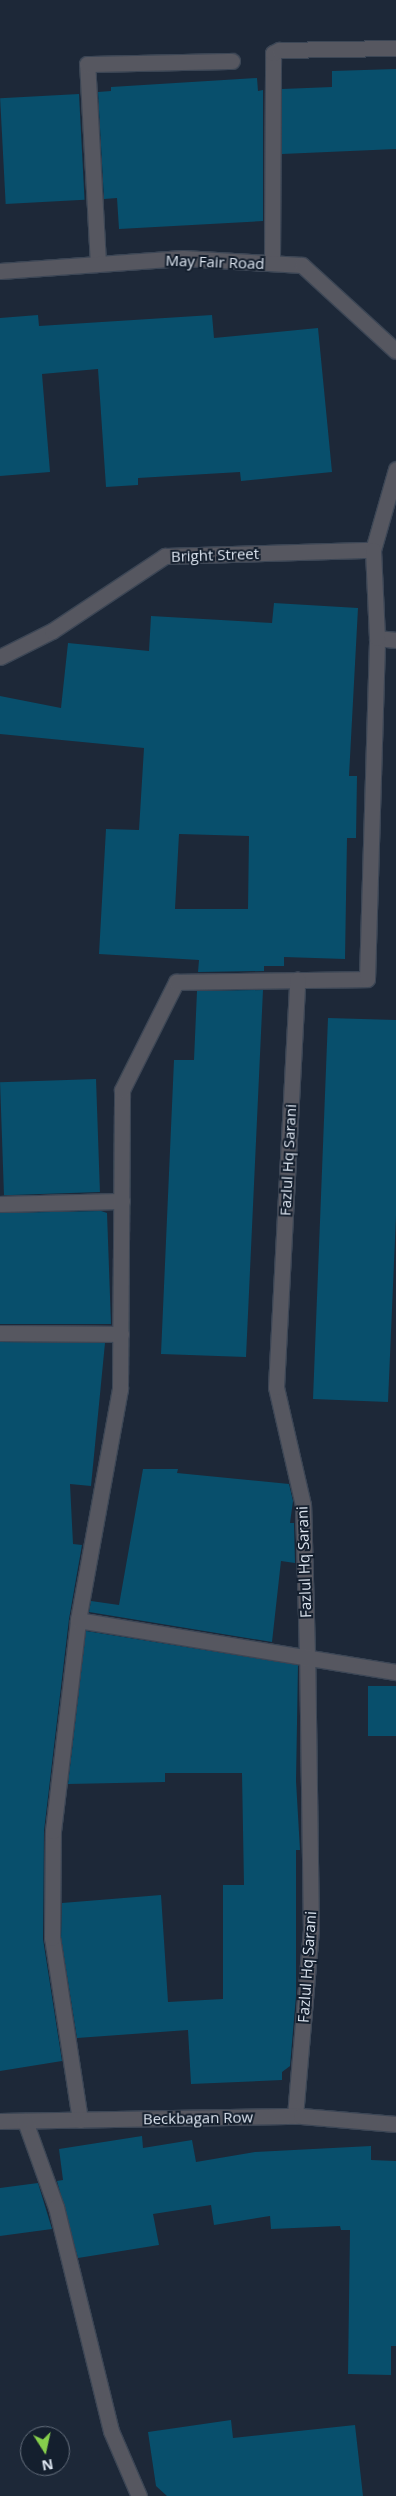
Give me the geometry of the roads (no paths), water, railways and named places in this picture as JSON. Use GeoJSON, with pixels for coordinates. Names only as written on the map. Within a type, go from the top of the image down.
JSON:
{"type":"FeatureCollection","features":[{"type":"Feature","properties":{"kind":"street"},"geometry":{"type":"LineString","coordinates":[[272,263],[273,53],[279,50],[396,48]]}},
{"type":"Feature","properties":{"kind":"street"},"geometry":{"type":"LineString","coordinates":[[98,264],[87,64],[232,61]]}},
{"type":"Feature","properties":{"kind":"street","name":"May Fair Road"},"geometry":{"type":"LineString","coordinates":[[0,271],[183,258],[302,265],[396,351]]}},
{"type":"Feature","properties":{"kind":"street"},"geometry":{"type":"LineString","coordinates":[[80,2120],[52,1938],[53,1831],[78,1620],[120,1389],[122,1090],[176,982],[368,979],[377,638],[373,550],[396,469]]}},
{"type":"Feature","properties":{"kind":"street","name":"Bright Street"},"geometry":{"type":"LineString","coordinates":[[0,657],[52,631],[164,556],[373,550]]}},
{"type":"Feature","properties":{"kind":"street"},"geometry":{"type":"LineString","coordinates":[[377,638],[396,640]]}},
{"type":"Feature","properties":{"kind":"street","name":"Fazlul Hq Sarani"},"geometry":{"type":"LineString","coordinates":[[295,2116],[311,1932],[307,1655],[303,1505],[276,1387],[297,980]]}},
{"type":"Feature","properties":{"kind":"street"},"geometry":{"type":"LineString","coordinates":[[0,1204],[122,1201]]}},
{"type":"Feature","properties":{"kind":"street"},"geometry":{"type":"LineString","coordinates":[[0,1333],[121,1334]]}},
{"type":"Feature","properties":{"kind":"street"},"geometry":{"type":"LineString","coordinates":[[78,1620],[307,1655],[396,1672]]}},
{"type":"Feature","properties":{"kind":"street","name":"Beckbagan Row"},"geometry":{"type":"LineString","coordinates":[[0,2121],[295,2116],[396,2124]]}},
{"type":"Feature","properties":{"kind":"street"},"geometry":{"type":"LineString","coordinates":[[25,2121],[56,2207],[111,2431],[139,2496]]}}]}
